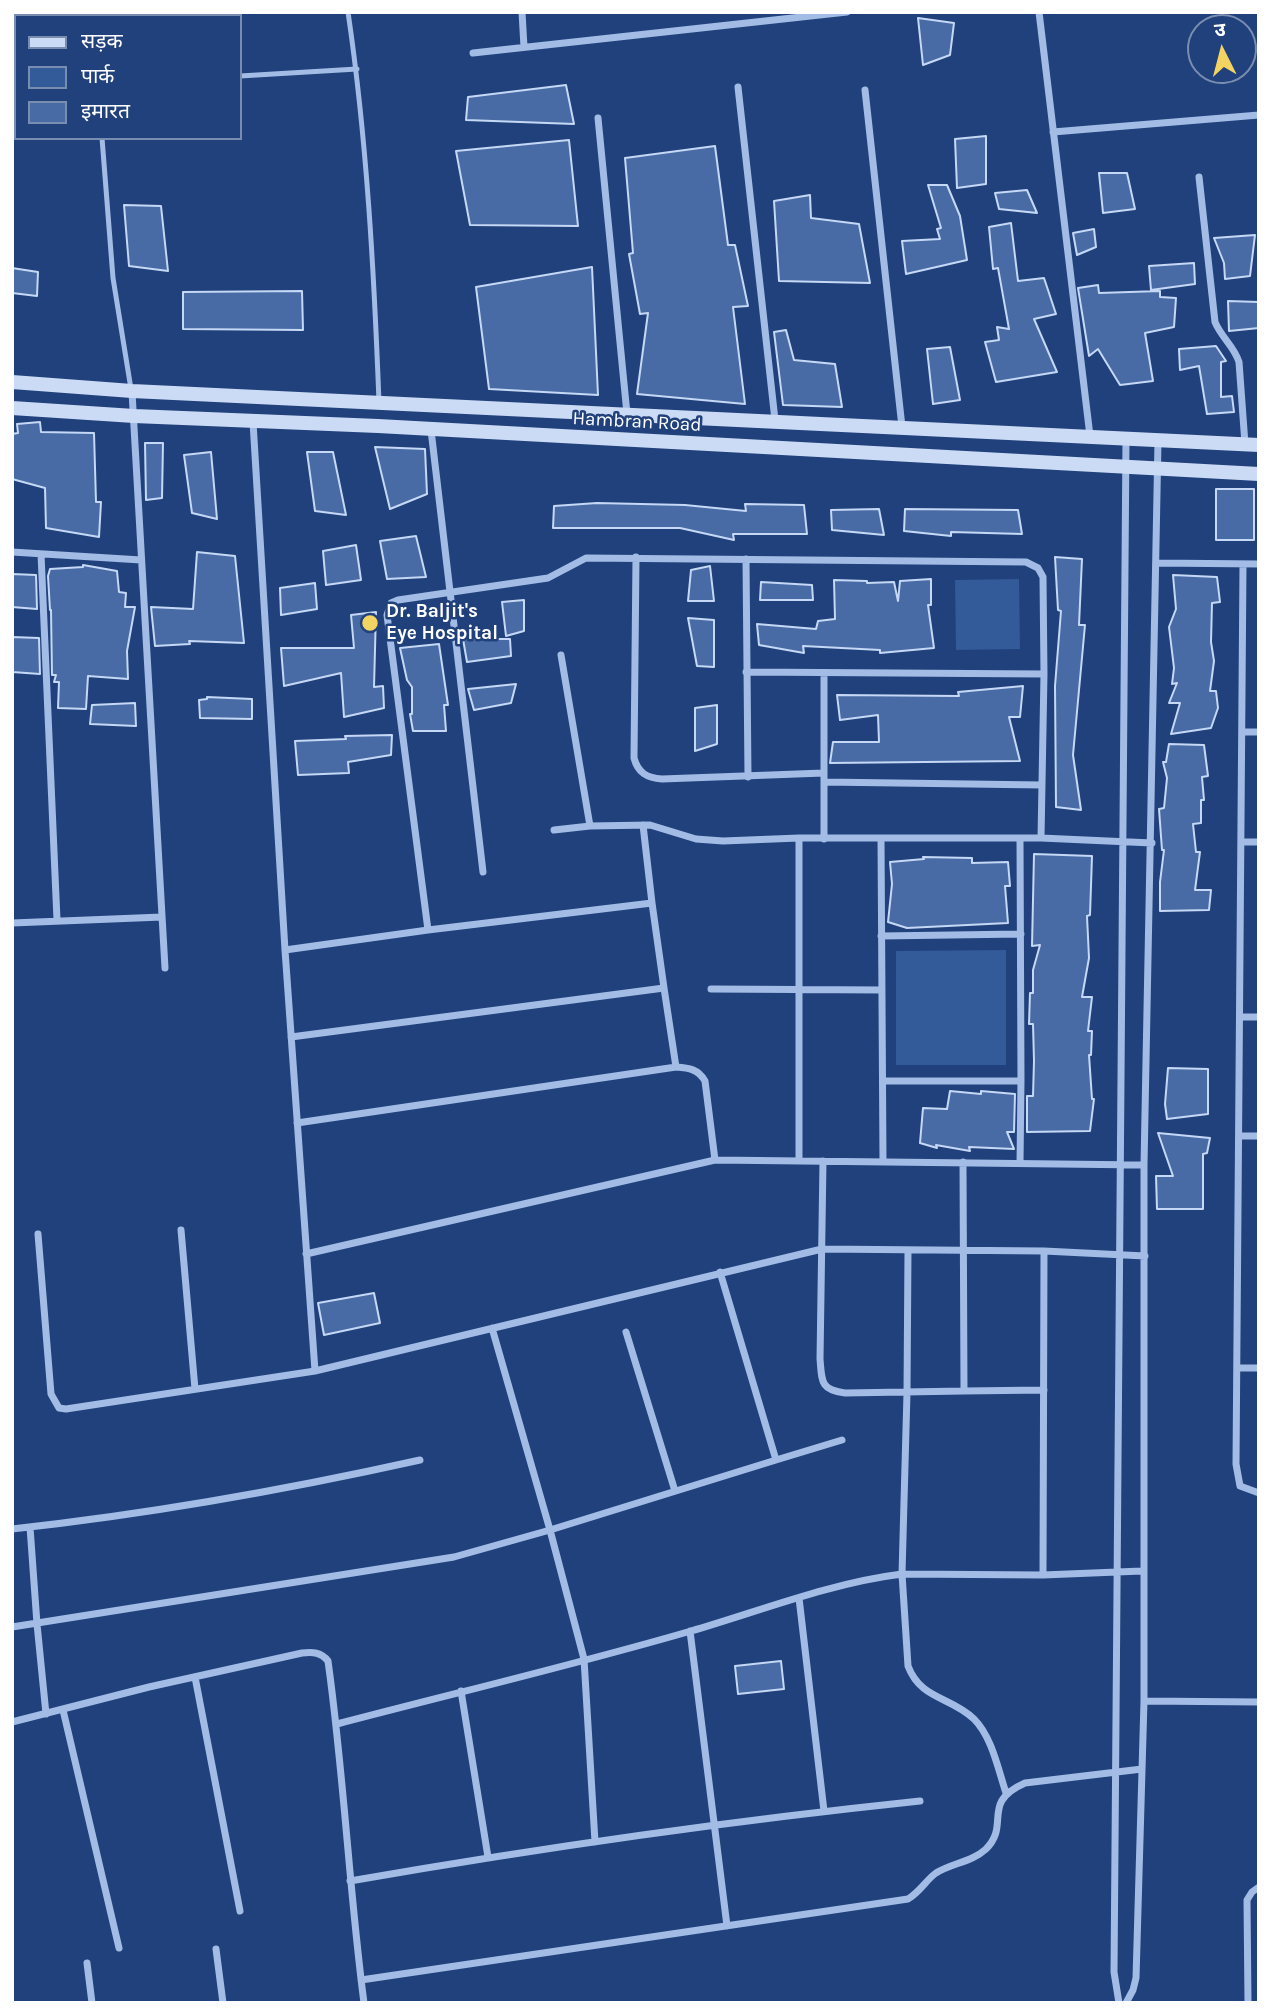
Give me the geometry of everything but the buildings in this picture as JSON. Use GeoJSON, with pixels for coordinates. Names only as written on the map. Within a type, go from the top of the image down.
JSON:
{"type":"FeatureCollection","features":[{"type":"Feature","properties":{"kind":"main road","name":"Hambran Road"},"geometry":{"type":"LineString","coordinates":[[12,382],[132,391],[1252,445]]}},
{"type":"Feature","properties":{"kind":"main road","name":"Hambran Road"},"geometry":{"type":"LineString","coordinates":[[12,408],[1259,474]]}},
{"type":"Feature","properties":{"kind":"street"},"geometry":{"type":"LineString","coordinates":[[522,12],[524,47]]}},
{"type":"Feature","properties":{"kind":"street"},"geometry":{"type":"LineString","coordinates":[[473,53],[847,12]]}},
{"type":"Feature","properties":{"kind":"street"},"geometry":{"type":"LineString","coordinates":[[1039,12],[1090,436]]}},
{"type":"Feature","properties":{"kind":"street"},"geometry":{"type":"LineString","coordinates":[[738,87],[775,420]]}},
{"type":"Feature","properties":{"kind":"street"},"geometry":{"type":"LineString","coordinates":[[865,90],[902,427]]}},
{"type":"Feature","properties":{"kind":"street"},"geometry":{"type":"LineString","coordinates":[[1053,132],[1259,115]]}},
{"type":"Feature","properties":{"kind":"street"},"geometry":{"type":"LineString","coordinates":[[598,118],[627,414]]}},
{"type":"Feature","properties":{"kind":"street"},"geometry":{"type":"LineString","coordinates":[[1199,177],[1215,321],[1220,333],[1236,352],[1252,445]]}},
{"type":"Feature","properties":{"kind":"street"},"geometry":{"type":"LineString","coordinates":[[132,391],[165,968]]}},
{"type":"Feature","properties":{"kind":"street"},"geometry":{"type":"LineString","coordinates":[[378,426],[379,402]]}},
{"type":"Feature","properties":{"kind":"street"},"geometry":{"type":"LineString","coordinates":[[253,422],[285,950],[315,1371]]}},
{"type":"Feature","properties":{"kind":"street"},"geometry":{"type":"LineString","coordinates":[[431,430],[484,872]]}},
{"type":"Feature","properties":{"kind":"street"},"geometry":{"type":"LineString","coordinates":[[1119,2003],[1114,1972],[1118,1770],[1121,842],[1126,438]]}},
{"type":"Feature","properties":{"kind":"street"},"geometry":{"type":"LineString","coordinates":[[1126,2003],[1136,1978],[1144,1701],[1144,1165],[1158,440]]}},
{"type":"Feature","properties":{"kind":"street"},"geometry":{"type":"LineString","coordinates":[[12,552],[141,560]]}},
{"type":"Feature","properties":{"kind":"street"},"geometry":{"type":"LineString","coordinates":[[41,554],[57,920]]}},
{"type":"Feature","properties":{"kind":"street"},"geometry":{"type":"LineString","coordinates":[[636,557],[636,766],[644,775],[662,779],[824,773]]}},
{"type":"Feature","properties":{"kind":"street"},"geometry":{"type":"LineString","coordinates":[[428,930],[388,609],[391,603],[398,600],[548,578],[586,558],[1031,564],[1038,568],[1043,577],[1041,838]]}},
{"type":"Feature","properties":{"kind":"street"},"geometry":{"type":"LineString","coordinates":[[746,559],[748,776]]}},
{"type":"Feature","properties":{"kind":"street"},"geometry":{"type":"LineString","coordinates":[[1157,563],[1259,564]]}},
{"type":"Feature","properties":{"kind":"street"},"geometry":{"type":"LineString","coordinates":[[1243,564],[1237,1479],[1240,1486],[1246,1490],[1259,1493]]}},
{"type":"Feature","properties":{"kind":"street"},"geometry":{"type":"LineString","coordinates":[[561,655],[590,826]]}},
{"type":"Feature","properties":{"kind":"street"},"geometry":{"type":"LineString","coordinates":[[746,672],[1044,674]]}},
{"type":"Feature","properties":{"kind":"street"},"geometry":{"type":"LineString","coordinates":[[824,674],[824,839]]}},
{"type":"Feature","properties":{"kind":"street"},"geometry":{"type":"LineString","coordinates":[[1242,732],[1259,732]]}},
{"type":"Feature","properties":{"kind":"street"},"geometry":{"type":"LineString","coordinates":[[824,782],[1042,785]]}},
{"type":"Feature","properties":{"kind":"street"},"geometry":{"type":"LineString","coordinates":[[554,830],[643,825],[706,841],[799,838],[1041,838],[1152,843]]}},
{"type":"Feature","properties":{"kind":"street"},"geometry":{"type":"LineString","coordinates":[[643,825],[676,1067]]}},
{"type":"Feature","properties":{"kind":"street"},"geometry":{"type":"LineString","coordinates":[[799,838],[799,1161]]}},
{"type":"Feature","properties":{"kind":"street"},"geometry":{"type":"LineString","coordinates":[[880,838],[883,1161]]}},
{"type":"Feature","properties":{"kind":"street"},"geometry":{"type":"LineString","coordinates":[[1020,838],[1020,1163]]}},
{"type":"Feature","properties":{"kind":"street"},"geometry":{"type":"LineString","coordinates":[[1241,842],[1259,842]]}},
{"type":"Feature","properties":{"kind":"street"},"geometry":{"type":"LineString","coordinates":[[285,950],[652,903]]}},
{"type":"Feature","properties":{"kind":"street"},"geometry":{"type":"LineString","coordinates":[[12,923],[162,917]]}},
{"type":"Feature","properties":{"kind":"street"},"geometry":{"type":"LineString","coordinates":[[881,936],[1021,934]]}},
{"type":"Feature","properties":{"kind":"street"},"geometry":{"type":"LineString","coordinates":[[291,1037],[664,988]]}},
{"type":"Feature","properties":{"kind":"street"},"geometry":{"type":"LineString","coordinates":[[712,989],[882,990]]}},
{"type":"Feature","properties":{"kind":"street"},"geometry":{"type":"LineString","coordinates":[[1240,1017],[1259,1017]]}},
{"type":"Feature","properties":{"kind":"street"},"geometry":{"type":"LineString","coordinates":[[297,1123],[676,1067],[695,1070],[705,1081],[715,1160]]}},
{"type":"Feature","properties":{"kind":"street"},"geometry":{"type":"LineString","coordinates":[[883,1081],[1021,1081]]}},
{"type":"Feature","properties":{"kind":"street"},"geometry":{"type":"LineString","coordinates":[[1239,1136],[1259,1136]]}},
{"type":"Feature","properties":{"kind":"street"},"geometry":{"type":"LineString","coordinates":[[306,1254],[715,1160],[1144,1165]]}},
{"type":"Feature","properties":{"kind":"street"},"geometry":{"type":"LineString","coordinates":[[823,1161],[821,1378],[825,1386],[831,1391],[845,1393],[1044,1390]]}},
{"type":"Feature","properties":{"kind":"street"},"geometry":{"type":"LineString","coordinates":[[963,1162],[964,1391]]}},
{"type":"Feature","properties":{"kind":"street"},"geometry":{"type":"LineString","coordinates":[[181,1230],[195,1389]]}},
{"type":"Feature","properties":{"kind":"street"},"geometry":{"type":"LineString","coordinates":[[38,1234],[51,1394],[56,1406],[66,1409],[315,1371],[822,1249],[1044,1251],[1145,1256]]}},
{"type":"Feature","properties":{"kind":"street"},"geometry":{"type":"LineString","coordinates":[[908,1250],[908,1393],[902,1574],[905,1647],[913,1679],[925,1691],[961,1709],[984,1731],[1006,1793]]}},
{"type":"Feature","properties":{"kind":"street"},"geometry":{"type":"LineString","coordinates":[[1043,1575],[1044,1251]]}},
{"type":"Feature","properties":{"kind":"street"},"geometry":{"type":"LineString","coordinates":[[720,1272],[776,1460]]}},
{"type":"Feature","properties":{"kind":"street"},"geometry":{"type":"LineString","coordinates":[[492,1328],[584,1659],[595,1842]]}},
{"type":"Feature","properties":{"kind":"street"},"geometry":{"type":"LineString","coordinates":[[626,1332],[675,1492]]}},
{"type":"Feature","properties":{"kind":"street"},"geometry":{"type":"LineString","coordinates":[[1237,1368],[1259,1368]]}},
{"type":"Feature","properties":{"kind":"street"},"geometry":{"type":"LineString","coordinates":[[12,1627],[454,1557],[842,1440]]}},
{"type":"Feature","properties":{"kind":"street"},"geometry":{"type":"LineString","coordinates":[[12,1529],[95,1520],[293,1488],[421,1460]]}},
{"type":"Feature","properties":{"kind":"street"},"geometry":{"type":"LineString","coordinates":[[30,1527],[46,1714]]}},
{"type":"Feature","properties":{"kind":"street"},"geometry":{"type":"LineString","coordinates":[[337,1724],[690,1632],[799,1598],[883,1577],[902,1574],[1043,1575],[1142,1571]]}},
{"type":"Feature","properties":{"kind":"street"},"geometry":{"type":"LineString","coordinates":[[799,1598],[824,1811]]}},
{"type":"Feature","properties":{"kind":"street"},"geometry":{"type":"LineString","coordinates":[[690,1632],[727,1926]]}},
{"type":"Feature","properties":{"kind":"street"},"geometry":{"type":"LineString","coordinates":[[12,1722],[195,1677],[314,1652],[324,1656],[328,1661],[337,1724],[350,1881],[364,2003]]}},
{"type":"Feature","properties":{"kind":"street"},"geometry":{"type":"LineString","coordinates":[[195,1677],[240,1911]]}},
{"type":"Feature","properties":{"kind":"street"},"geometry":{"type":"LineString","coordinates":[[461,1691],[488,1857]]}},
{"type":"Feature","properties":{"kind":"street"},"geometry":{"type":"LineString","coordinates":[[1144,1701],[1259,1702]]}},
{"type":"Feature","properties":{"kind":"street"},"geometry":{"type":"LineString","coordinates":[[63,1710],[119,1948]]}},
{"type":"Feature","properties":{"kind":"street"},"geometry":{"type":"LineString","coordinates":[[361,1980],[908,1899],[924,1888],[935,1874],[985,1850],[995,1836],[997,1809],[1006,1793],[1025,1783],[1142,1769]]}},
{"type":"Feature","properties":{"kind":"street"},"geometry":{"type":"LineString","coordinates":[[350,1881],[488,1857],[713,1825],[920,1801]]}},
{"type":"Feature","properties":{"kind":"street"},"geometry":{"type":"LineString","coordinates":[[1248,2003],[1247,1900],[1259,1887]]}},
{"type":"Feature","properties":{"kind":"street"},"geometry":{"type":"LineString","coordinates":[[216,1949],[223,2003]]}},
{"type":"Feature","properties":{"kind":"street"},"geometry":{"type":"LineString","coordinates":[[88,1963],[92,2003]]}},
{"type":"Feature","properties":{"kind":"lane"},"geometry":{"type":"LineString","coordinates":[[348,12],[356,69],[371,248],[379,402]]}},
{"type":"Feature","properties":{"kind":"lane"},"geometry":{"type":"LineString","coordinates":[[242,76],[356,69]]}},
{"type":"Feature","properties":{"kind":"lane"},"geometry":{"type":"LineString","coordinates":[[102,140],[113,278],[132,391]]}},
{"type":"Feature","properties":{"kind":"green space"},"geometry":{"type":"Polygon","coordinates":[[[1019,579],[1020,649],[956,650],[955,580],[1019,579]]]}},
{"type":"Feature","properties":{"kind":"green space"},"geometry":{"type":"Polygon","coordinates":[[[1006,950],[1006,1065],[896,1065],[896,951],[1006,950]]]}},
{"type":"Feature","properties":{"kind":"place","name":"Dr. Baljit's Eye Hospital"},"geometry":{"type":"Point","coordinates":[370,623]}}]}
